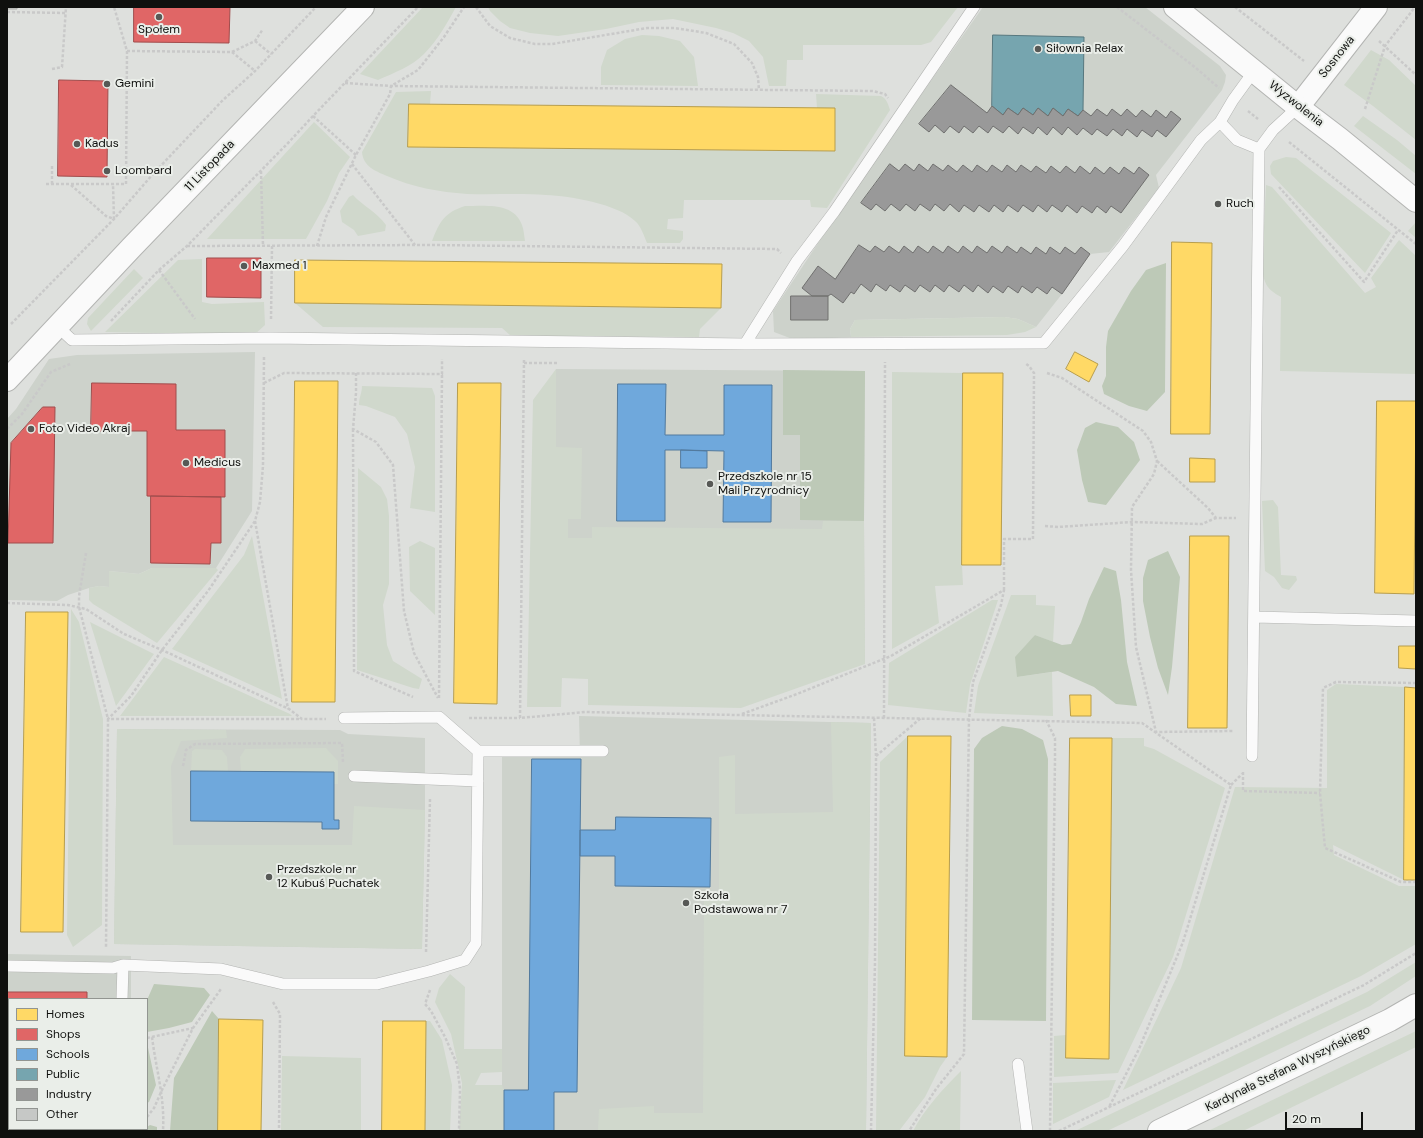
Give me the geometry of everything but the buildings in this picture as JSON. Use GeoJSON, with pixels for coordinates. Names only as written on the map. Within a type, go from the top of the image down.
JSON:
{"type":"FeatureCollection","features":[{"type":"Feature","properties":{"kind":"street","name":"11 Listopada"},"geometry":{"type":"LineString","coordinates":[[7,380],[64,333],[363,7]]}},
{"type":"Feature","properties":{"kind":"street","name":"Wyzwolenia"},"geometry":{"type":"LineString","coordinates":[[1175,7],[1416,201]]}},
{"type":"Feature","properties":{"kind":"street","name":"Sosnowa"},"geometry":{"type":"LineString","coordinates":[[1298,107],[1376,7]]}},
{"type":"Feature","properties":{"kind":"street","name":"Kardynała Stefana Wyszyńskiego"},"geometry":{"type":"LineString","coordinates":[[1159,1131],[1390,1020],[1416,1005]]}},
{"type":"Feature","properties":{"kind":"lane"},"geometry":{"type":"LineString","coordinates":[[746,344],[797,261],[834,212],[974,7]]}},
{"type":"Feature","properties":{"kind":"lane"},"geometry":{"type":"LineString","coordinates":[[64,333],[92,340],[270,338],[746,344],[1044,343],[1123,246],[1201,140],[1220,122],[1233,100],[1254,71]]}},
{"type":"Feature","properties":{"kind":"lane"},"geometry":{"type":"LineString","coordinates":[[1252,756],[1259,149],[1273,130],[1298,107]]}},
{"type":"Feature","properties":{"kind":"lane"},"geometry":{"type":"LineString","coordinates":[[1220,122],[1237,140],[1259,149]]}},
{"type":"Feature","properties":{"kind":"lane"},"geometry":{"type":"LineString","coordinates":[[1254,617],[1416,621]]}},
{"type":"Feature","properties":{"kind":"lane"},"geometry":{"type":"LineString","coordinates":[[344,718],[439,717],[478,751],[603,751]]}},
{"type":"Feature","properties":{"kind":"lane"},"geometry":{"type":"LineString","coordinates":[[7,966],[113,968],[123,965],[221,969],[283,984],[378,984],[465,960],[476,943],[478,751]]}},
{"type":"Feature","properties":{"kind":"lane"},"geometry":{"type":"LineString","coordinates":[[354,776],[478,781]]}},
{"type":"Feature","properties":{"kind":"lane"},"geometry":{"type":"LineString","coordinates":[[122,998],[123,965]]}},
{"type":"Feature","properties":{"kind":"lane"},"geometry":{"type":"LineString","coordinates":[[1018,1064],[1027,1131]]}},
{"type":"Feature","properties":{"kind":"path"},"geometry":{"type":"LineString","coordinates":[[52,69],[62,67],[66,7]]}},
{"type":"Feature","properties":{"kind":"path"},"geometry":{"type":"LineString","coordinates":[[46,184],[126,184],[127,51],[114,7]]}},
{"type":"Feature","properties":{"kind":"path"},"geometry":{"type":"LineString","coordinates":[[11,324],[114,218],[217,106],[255,71],[316,7]]}},
{"type":"Feature","properties":{"kind":"path"},"geometry":{"type":"LineString","coordinates":[[92,340],[159,270],[187,246],[261,171],[418,7]]}},
{"type":"Feature","properties":{"kind":"path"},"geometry":{"type":"LineString","coordinates":[[391,86],[418,70],[444,37],[464,7]]}},
{"type":"Feature","properties":{"kind":"path"},"geometry":{"type":"LineString","coordinates":[[476,7],[490,26],[510,38],[535,44],[552,44],[647,28],[675,28],[706,33],[734,44],[752,63],[758,77],[759,90]]}},
{"type":"Feature","properties":{"kind":"path"},"geometry":{"type":"LineString","coordinates":[[1118,7],[1222,90]]}},
{"type":"Feature","properties":{"kind":"path"},"geometry":{"type":"LineString","coordinates":[[1235,7],[1307,63]]}},
{"type":"Feature","properties":{"kind":"path"},"geometry":{"type":"LineString","coordinates":[[1365,109],[1385,46],[1416,7]]}},
{"type":"Feature","properties":{"kind":"path"},"geometry":{"type":"LineString","coordinates":[[7,12],[65,13]]}},
{"type":"Feature","properties":{"kind":"path"},"geometry":{"type":"LineString","coordinates":[[127,51],[232,52],[254,41],[263,29]]}},
{"type":"Feature","properties":{"kind":"path"},"geometry":{"type":"LineString","coordinates":[[1376,38],[1416,74]]}},
{"type":"Feature","properties":{"kind":"path"},"geometry":{"type":"LineString","coordinates":[[254,41],[271,54]]}},
{"type":"Feature","properties":{"kind":"path"},"geometry":{"type":"LineString","coordinates":[[232,52],[255,71]]}},
{"type":"Feature","properties":{"kind":"path"},"geometry":{"type":"LineString","coordinates":[[345,83],[391,86],[873,91],[885,94],[889,100]]}},
{"type":"Feature","properties":{"kind":"path"},"geometry":{"type":"LineString","coordinates":[[318,246],[326,217],[356,155],[390,94],[391,86]]}},
{"type":"Feature","properties":{"kind":"path"},"geometry":{"type":"LineString","coordinates":[[1247,111],[1260,121]]}},
{"type":"Feature","properties":{"kind":"path"},"geometry":{"type":"LineString","coordinates":[[313,116],[356,155]]}},
{"type":"Feature","properties":{"kind":"path"},"geometry":{"type":"LineString","coordinates":[[1285,139],[1416,244]]}},
{"type":"Feature","properties":{"kind":"path"},"geometry":{"type":"LineString","coordinates":[[352,164],[415,245]]}},
{"type":"Feature","properties":{"kind":"path"},"geometry":{"type":"LineString","coordinates":[[52,166],[52,184]]}},
{"type":"Feature","properties":{"kind":"path"},"geometry":{"type":"LineString","coordinates":[[261,171],[263,246]]}},
{"type":"Feature","properties":{"kind":"path"},"geometry":{"type":"LineString","coordinates":[[1258,171],[1271,178],[1364,282],[1398,230]]}},
{"type":"Feature","properties":{"kind":"path"},"geometry":{"type":"LineString","coordinates":[[70,184],[106,216],[114,218]]}},
{"type":"Feature","properties":{"kind":"path"},"geometry":{"type":"LineString","coordinates":[[113,184],[114,218]]}},
{"type":"Feature","properties":{"kind":"path"},"geometry":{"type":"LineString","coordinates":[[187,246],[415,245],[777,249],[782,254]]}},
{"type":"Feature","properties":{"kind":"path"},"geometry":{"type":"LineString","coordinates":[[270,338],[272,246]]}},
{"type":"Feature","properties":{"kind":"path"},"geometry":{"type":"LineString","coordinates":[[159,270],[201,328],[202,338]]}},
{"type":"Feature","properties":{"kind":"path"},"geometry":{"type":"LineString","coordinates":[[439,703],[442,352]]}},
{"type":"Feature","properties":{"kind":"path"},"geometry":{"type":"LineString","coordinates":[[520,718],[524,358]]}},
{"type":"Feature","properties":{"kind":"path"},"geometry":{"type":"LineString","coordinates":[[884,718],[885,358],[889,359]]}},
{"type":"Feature","properties":{"kind":"path"},"geometry":{"type":"LineString","coordinates":[[909,1131],[936,1089],[964,1054],[969,719],[973,682],[1001,605],[1004,590],[1004,539],[1033,539],[1034,373],[1025,363],[1019,362]]}},
{"type":"Feature","properties":{"kind":"path"},"geometry":{"type":"LineString","coordinates":[[524,363],[564,363]]}},
{"type":"Feature","properties":{"kind":"path"},"geometry":{"type":"LineString","coordinates":[[7,429],[22,414],[51,372],[70,364]]}},
{"type":"Feature","properties":{"kind":"path"},"geometry":{"type":"LineString","coordinates":[[108,719],[131,696],[162,650],[208,591],[254,521],[260,502],[263,466],[264,370]]}},
{"type":"Feature","properties":{"kind":"path"},"geometry":{"type":"LineString","coordinates":[[264,382],[284,373],[442,374]]}},
{"type":"Feature","properties":{"kind":"path"},"geometry":{"type":"LineString","coordinates":[[356,373],[353,429],[354,671],[418,698]]}},
{"type":"Feature","properties":{"kind":"path"},"geometry":{"type":"LineString","coordinates":[[1046,373],[1062,378],[1144,431],[1151,442],[1157,462],[1154,474],[1132,507],[1131,570],[1136,647],[1156,732]]}},
{"type":"Feature","properties":{"kind":"path"},"geometry":{"type":"LineString","coordinates":[[353,429],[376,442],[393,464],[404,611],[414,653],[438,698]]}},
{"type":"Feature","properties":{"kind":"path"},"geometry":{"type":"LineString","coordinates":[[1157,462],[1208,508],[1216,518]]}},
{"type":"Feature","properties":{"kind":"path"},"geometry":{"type":"LineString","coordinates":[[1045,526],[1058,527],[1132,522],[1202,524],[1216,518],[1255,518]]}},
{"type":"Feature","properties":{"kind":"path"},"geometry":{"type":"LineString","coordinates":[[254,521],[288,709]]}},
{"type":"Feature","properties":{"kind":"path"},"geometry":{"type":"LineString","coordinates":[[86,553],[79,596],[79,607],[108,719],[106,952]]}},
{"type":"Feature","properties":{"kind":"path"},"geometry":{"type":"LineString","coordinates":[[738,715],[797,694],[891,656],[1004,590]]}},
{"type":"Feature","properties":{"kind":"path"},"geometry":{"type":"LineString","coordinates":[[7,603],[68,605],[86,609],[124,634],[162,650],[288,709],[302,719]]}},
{"type":"Feature","properties":{"kind":"path"},"geometry":{"type":"LineString","coordinates":[[1416,683],[1336,682],[1323,688],[1320,793],[1325,848],[1401,882],[1416,882]]}},
{"type":"Feature","properties":{"kind":"path"},"geometry":{"type":"LineString","coordinates":[[463,718],[520,718],[585,712],[1142,723],[1231,785]]}},
{"type":"Feature","properties":{"kind":"path"},"geometry":{"type":"LineString","coordinates":[[108,719],[344,718]]}},
{"type":"Feature","properties":{"kind":"path"},"geometry":{"type":"LineString","coordinates":[[871,1131],[875,963],[876,756],[874,718]]}},
{"type":"Feature","properties":{"kind":"path"},"geometry":{"type":"LineString","coordinates":[[876,756],[921,718]]}},
{"type":"Feature","properties":{"kind":"path"},"geometry":{"type":"LineString","coordinates":[[1046,720],[1055,738],[1050,1131]]}},
{"type":"Feature","properties":{"kind":"path"},"geometry":{"type":"LineString","coordinates":[[183,766],[186,750],[194,744],[342,743],[343,763]]}},
{"type":"Feature","properties":{"kind":"path"},"geometry":{"type":"LineString","coordinates":[[1109,1107],[1139,1049],[1183,942],[1231,785],[1243,773]]}},
{"type":"Feature","properties":{"kind":"path"},"geometry":{"type":"LineString","coordinates":[[426,952],[430,795]]}},
{"type":"Feature","properties":{"kind":"path"},"geometry":{"type":"LineString","coordinates":[[1060,1131],[1364,985],[1416,954]]}},
{"type":"Feature","properties":{"kind":"path"},"geometry":{"type":"LineString","coordinates":[[432,984],[425,1004],[431,1011],[446,1037],[457,1064],[460,1089],[459,1131]]}},
{"type":"Feature","properties":{"kind":"path"},"geometry":{"type":"LineString","coordinates":[[148,1116],[154,1108],[193,1028],[223,985]]}},
{"type":"Feature","properties":{"kind":"path"},"geometry":{"type":"LineString","coordinates":[[272,1000],[280,1014],[279,1131]]}},
{"type":"Feature","properties":{"kind":"path"},"geometry":{"type":"LineString","coordinates":[[148,1038],[193,1028]]}},
{"type":"Feature","properties":{"kind":"path"},"geometry":{"type":"LineString","coordinates":[[152,1037],[162,1090],[164,1117],[163,1131]]}},
{"type":"Feature","properties":{"kind":"shaded area"},"geometry":{"type":"Polygon","coordinates":[[[423,7],[456,7],[434,43],[414,62],[378,80],[360,74],[423,7]]]}},
{"type":"Feature","properties":{"kind":"shaded area"},"geometry":{"type":"Polygon","coordinates":[[[488,7],[958,7],[931,42],[921,45],[803,45],[803,60],[787,60],[786,86],[769,86],[763,57],[749,41],[733,33],[716,28],[673,19],[639,22],[606,29],[558,36],[530,33],[510,28],[500,21],[488,7]]]}},
{"type":"Feature","properties":{"kind":"shaded area"},"geometry":{"type":"Polygon","coordinates":[[[983,7],[1145,7],[1220,66],[1226,75],[1225,82],[1222,90],[1156,175],[1159,188],[1109,252],[1090,254],[1062,294],[1036,327],[1018,319],[1004,317],[855,320],[850,329],[851,337],[795,340],[774,332],[773,311],[846,201],[983,7]]]}},
{"type":"Feature","properties":{"kind":"shaded area"},"geometry":{"type":"Polygon","coordinates":[[[642,35],[659,36],[680,41],[694,57],[698,86],[601,85],[601,67],[607,50],[625,39],[642,35]]]}},
{"type":"Feature","properties":{"kind":"shaded area"},"geometry":{"type":"Polygon","coordinates":[[[1371,50],[1389,60],[1416,86],[1416,140],[1344,85],[1371,50]]]}},
{"type":"Feature","properties":{"kind":"shaded area"},"geometry":{"type":"Polygon","coordinates":[[[431,91],[430,104],[409,104],[408,147],[835,151],[835,108],[817,108],[816,94],[881,96],[886,100],[890,110],[827,208],[811,207],[810,200],[684,200],[683,218],[668,219],[667,229],[683,231],[683,239],[680,243],[647,243],[642,231],[635,221],[617,210],[593,202],[556,196],[526,194],[467,194],[446,192],[396,180],[370,167],[365,161],[362,152],[396,92],[431,91]]]}},
{"type":"Feature","properties":{"kind":"shaded area"},"geometry":{"type":"Polygon","coordinates":[[[1363,116],[1397,140],[1416,156],[1416,174],[1354,126],[1363,116]]]}},
{"type":"Feature","properties":{"kind":"shaded area"},"geometry":{"type":"Polygon","coordinates":[[[314,122],[350,157],[339,173],[327,201],[306,239],[207,239],[314,122]]]}},
{"type":"Feature","properties":{"kind":"shaded area"},"geometry":{"type":"Polygon","coordinates":[[[1286,157],[1296,158],[1391,233],[1365,273],[1271,174],[1270,166],[1273,161],[1286,157]]]}},
{"type":"Feature","properties":{"kind":"shaded area"},"geometry":{"type":"Polygon","coordinates":[[[1266,185],[1272,187],[1365,293],[1376,287],[1371,278],[1399,240],[1416,256],[1416,374],[1280,371],[1281,297],[1267,286],[1262,270],[1266,185]]]}},
{"type":"Feature","properties":{"kind":"shaded area"},"geometry":{"type":"Polygon","coordinates":[[[353,195],[382,220],[386,225],[385,231],[358,236],[354,230],[342,222],[340,211],[349,197],[353,195]]]}},
{"type":"Feature","properties":{"kind":"shaded area"},"geometry":{"type":"Polygon","coordinates":[[[465,206],[498,207],[513,212],[522,225],[525,241],[432,241],[440,223],[447,215],[465,206]]]}},
{"type":"Feature","properties":{"kind":"shaded area"},"geometry":{"type":"Polygon","coordinates":[[[1416,222],[1416,238],[1408,231],[1416,222]]]}},
{"type":"Feature","properties":{"kind":"shaded area"},"geometry":{"type":"Polygon","coordinates":[[[202,259],[202,302],[212,304],[264,302],[265,325],[254,335],[105,332],[178,260],[202,259]]]}},
{"type":"Feature","properties":{"kind":"shaded area"},"geometry":{"type":"Polygon","coordinates":[[[134,269],[143,278],[91,331],[87,324],[88,318],[134,269]]]}},
{"type":"Feature","properties":{"kind":"shaded area"},"geometry":{"type":"Polygon","coordinates":[[[295,303],[721,308],[700,329],[699,337],[511,336],[502,328],[323,327],[295,303]]]}},
{"type":"Feature","properties":{"kind":"shaded area"},"geometry":{"type":"Polygon","coordinates":[[[1004,317],[1018,319],[1036,327],[1025,332],[1007,335],[851,337],[850,329],[855,320],[1004,317]]]}},
{"type":"Feature","properties":{"kind":"shaded area"},"geometry":{"type":"Polygon","coordinates":[[[255,352],[252,511],[216,568],[152,568],[139,574],[109,571],[109,587],[99,586],[89,588],[68,595],[57,601],[7,600],[7,419],[16,409],[49,359],[77,355],[255,352]]]}},
{"type":"Feature","properties":{"kind":"shaded area","name":"Przedszkole nr 15 Mali Przyrodnicy"},"geometry":{"type":"Polygon","coordinates":[[[556,369],[865,371],[865,664],[554,660],[556,369]]]}},
{"type":"Feature","properties":{"kind":"shaded area"},"geometry":{"type":"Polygon","coordinates":[[[556,369],[556,447],[582,448],[581,519],[568,519],[568,538],[592,538],[592,527],[822,529],[823,521],[864,521],[865,664],[741,708],[588,705],[588,679],[562,678],[561,707],[527,707],[533,400],[556,369]]]}},
{"type":"Feature","properties":{"kind":"shaded area"},"geometry":{"type":"Polygon","coordinates":[[[892,372],[963,373],[963,585],[935,586],[939,623],[892,649],[892,372]]]}},
{"type":"Feature","properties":{"kind":"shaded area"},"geometry":{"type":"Polygon","coordinates":[[[362,386],[432,388],[435,396],[435,512],[410,508],[415,467],[407,434],[395,417],[366,406],[359,405],[362,386]]]}},
{"type":"Feature","properties":{"kind":"shaded area"},"geometry":{"type":"Polygon","coordinates":[[[358,468],[381,487],[387,499],[389,516],[389,584],[383,605],[387,645],[393,661],[422,679],[419,689],[357,670],[358,468]]]}},
{"type":"Feature","properties":{"kind":"shaded area"},"geometry":{"type":"Polygon","coordinates":[[[1273,500],[1278,507],[1281,575],[1296,576],[1297,580],[1289,590],[1282,588],[1274,577],[1265,571],[1262,501],[1273,500]]]}},
{"type":"Feature","properties":{"kind":"shaded area"},"geometry":{"type":"Polygon","coordinates":[[[252,536],[282,699],[172,649],[244,555],[252,536]]]}},
{"type":"Feature","properties":{"kind":"shaded area"},"geometry":{"type":"Polygon","coordinates":[[[420,541],[435,548],[435,615],[410,591],[409,547],[420,541]]]}},
{"type":"Feature","properties":{"kind":"shaded area"},"geometry":{"type":"Polygon","coordinates":[[[152,568],[216,568],[218,570],[157,643],[93,604],[89,600],[89,588],[99,586],[109,587],[109,571],[139,574],[152,568]]]}},
{"type":"Feature","properties":{"kind":"shaded area"},"geometry":{"type":"Polygon","coordinates":[[[1011,595],[1036,595],[1036,605],[1055,606],[1053,642],[1035,635],[1017,677],[1052,672],[1053,716],[974,713],[978,686],[1011,595]]]}},
{"type":"Feature","properties":{"kind":"shaded area"},"geometry":{"type":"Polygon","coordinates":[[[992,600],[998,600],[970,685],[966,713],[888,705],[889,663],[992,600]]]}},
{"type":"Feature","properties":{"kind":"shaded area"},"geometry":{"type":"Polygon","coordinates":[[[71,609],[79,622],[103,719],[102,925],[73,947],[67,935],[71,609]]]}},
{"type":"Feature","properties":{"kind":"shaded area"},"geometry":{"type":"Polygon","coordinates":[[[90,622],[154,654],[116,706],[90,622]]]}},
{"type":"Feature","properties":{"kind":"shaded area"},"geometry":{"type":"Polygon","coordinates":[[[164,657],[290,714],[292,716],[120,716],[164,657]]]}},
{"type":"Feature","properties":{"kind":"shaded area"},"geometry":{"type":"Polygon","coordinates":[[[1336,684],[1405,687],[1404,880],[1333,845],[1334,855],[1399,886],[1416,886],[1416,944],[1361,976],[1123,1090],[1181,968],[1235,787],[1327,788],[1327,690],[1336,684]]]}},
{"type":"Feature","properties":{"kind":"shaded area","name":"Szkoła Podstawowa nr 7"},"geometry":{"type":"Polygon","coordinates":[[[579,716],[871,723],[866,1131],[476,1131],[502,1085],[502,755],[580,756],[579,716]]]}},
{"type":"Feature","properties":{"kind":"shaded area"},"geometry":{"type":"Polygon","coordinates":[[[831,722],[871,723],[866,1131],[598,1131],[599,1109],[654,1106],[654,1113],[703,1113],[704,900],[719,900],[719,757],[735,755],[735,814],[833,812],[831,722]]]}},
{"type":"Feature","properties":{"kind":"shaded area","name":"Przedszkole nr 12 Kubuś Puchatek"},"geometry":{"type":"Polygon","coordinates":[[[117,729],[340,730],[348,734],[425,738],[422,949],[114,944],[117,729]]]}},
{"type":"Feature","properties":{"kind":"shaded area","name":"Przedszkole nr 12 Kubuś Puchatek"},"geometry":{"type":"Polygon","coordinates":[[[117,729],[226,730],[227,738],[181,741],[171,766],[173,845],[352,845],[354,806],[425,810],[422,949],[114,944],[117,729]]]}},
{"type":"Feature","properties":{"kind":"shaded area"},"geometry":{"type":"Polygon","coordinates":[[[908,736],[905,1056],[947,1057],[940,1067],[925,1097],[899,1131],[876,1131],[880,762],[908,736]]]}},
{"type":"Feature","properties":{"kind":"shaded area"},"geometry":{"type":"Polygon","coordinates":[[[1112,738],[1144,738],[1144,746],[1154,749],[1225,788],[1173,957],[1118,1073],[1054,1077],[1054,1036],[1066,1035],[1066,1058],[1109,1058],[1112,738]]]}},
{"type":"Feature","properties":{"kind":"shaded area"},"geometry":{"type":"Polygon","coordinates":[[[326,748],[338,761],[338,784],[334,784],[334,772],[241,772],[240,757],[245,749],[326,748]]]}},
{"type":"Feature","properties":{"kind":"shaded area"},"geometry":{"type":"Polygon","coordinates":[[[195,749],[222,750],[227,757],[228,772],[191,771],[192,751],[195,749]]]}},
{"type":"Feature","properties":{"kind":"shaded area"},"geometry":{"type":"Polygon","coordinates":[[[7,954],[131,956],[131,998],[8,998],[8,1130],[126,1131],[7,1131],[7,954]]]}},
{"type":"Feature","properties":{"kind":"shaded area"},"geometry":{"type":"Polygon","coordinates":[[[1416,962],[1416,976],[1370,1006],[1107,1131],[1075,1131],[1367,992],[1416,962]]]}},
{"type":"Feature","properties":{"kind":"shaded area"},"geometry":{"type":"Polygon","coordinates":[[[450,974],[465,987],[464,1049],[502,1049],[502,1072],[481,1073],[475,1085],[502,1085],[504,1090],[504,1131],[459,1131],[462,1083],[451,1034],[435,1002],[439,988],[450,974]]]}},
{"type":"Feature","properties":{"kind":"shaded area"},"geometry":{"type":"Polygon","coordinates":[[[426,1021],[430,1021],[442,1040],[452,1085],[450,1131],[425,1131],[426,1021]]]}},
{"type":"Feature","properties":{"kind":"shaded area"},"geometry":{"type":"Polygon","coordinates":[[[1416,1031],[1416,1047],[1243,1131],[1208,1131],[1416,1031]]]}},
{"type":"Feature","properties":{"kind":"shaded area"},"geometry":{"type":"Polygon","coordinates":[[[282,1056],[361,1058],[361,1131],[281,1131],[282,1056]]]}},
{"type":"Feature","properties":{"kind":"shaded area"},"geometry":{"type":"Polygon","coordinates":[[[961,1071],[960,1131],[913,1131],[941,1092],[961,1071]]]}},
{"type":"Feature","properties":{"kind":"shaded area"},"geometry":{"type":"Polygon","coordinates":[[[1116,1080],[1109,1097],[1053,1124],[1053,1083],[1116,1080]]]}},
{"type":"Feature","properties":{"kind":"green space"},"geometry":{"type":"Polygon","coordinates":[[[1166,263],[1165,392],[1147,411],[1129,406],[1104,394],[1102,386],[1106,376],[1106,347],[1108,331],[1131,291],[1146,270],[1166,263]]]}},
{"type":"Feature","properties":{"kind":"green space"},"geometry":{"type":"Polygon","coordinates":[[[783,370],[865,371],[864,521],[800,520],[800,435],[783,435],[783,370]]]}},
{"type":"Feature","properties":{"kind":"green space"},"geometry":{"type":"Polygon","coordinates":[[[1096,422],[1118,427],[1134,442],[1140,460],[1106,505],[1088,502],[1082,480],[1077,450],[1085,428],[1096,422]]]}},
{"type":"Feature","properties":{"kind":"green space"},"geometry":{"type":"Polygon","coordinates":[[[1168,551],[1180,577],[1168,695],[1158,668],[1150,637],[1143,601],[1143,578],[1148,560],[1168,551]]]}},
{"type":"Feature","properties":{"kind":"green space"},"geometry":{"type":"Polygon","coordinates":[[[1104,567],[1116,571],[1121,600],[1127,662],[1137,706],[1116,704],[1094,687],[1058,671],[1017,677],[1015,657],[1035,635],[1062,645],[1071,644],[1104,567]]]}},
{"type":"Feature","properties":{"kind":"green space"},"geometry":{"type":"Polygon","coordinates":[[[1002,726],[1022,729],[1043,740],[1048,759],[1046,1021],[972,1020],[974,749],[982,738],[1002,726]]]}},
{"type":"Feature","properties":{"kind":"green space"},"geometry":{"type":"Polygon","coordinates":[[[154,984],[204,988],[210,995],[192,1022],[148,1032],[148,998],[154,984]]]}},
{"type":"Feature","properties":{"kind":"green space"},"geometry":{"type":"Polygon","coordinates":[[[212,1011],[219,1019],[218,1131],[170,1131],[174,1078],[212,1011]]]}},
{"type":"Feature","properties":{"kind":"green space"},"geometry":{"type":"Polygon","coordinates":[[[148,1048],[156,1085],[148,1102],[148,1048]]]}},
{"type":"Feature","properties":{"kind":"green space"},"geometry":{"type":"Polygon","coordinates":[[[150,1125],[157,1127],[157,1131],[138,1131],[148,1130],[148,1126],[150,1125]]]}},
{"type":"Feature","properties":{"kind":"place","name":"Społem"},"geometry":{"type":"Point","coordinates":[159,17]}},
{"type":"Feature","properties":{"kind":"place","name":"Siłownia Relax"},"geometry":{"type":"Point","coordinates":[1038,49]}},
{"type":"Feature","properties":{"kind":"place","name":"Gemini"},"geometry":{"type":"Point","coordinates":[107,84]}},
{"type":"Feature","properties":{"kind":"place","name":"Kadus"},"geometry":{"type":"Point","coordinates":[77,144]}},
{"type":"Feature","properties":{"kind":"place","name":"Loombard"},"geometry":{"type":"Point","coordinates":[107,171]}},
{"type":"Feature","properties":{"kind":"place","name":"Ruch"},"geometry":{"type":"Point","coordinates":[1218,204]}},
{"type":"Feature","properties":{"kind":"place","name":"Maxmed 1"},"geometry":{"type":"Point","coordinates":[244,266]}},
{"type":"Feature","properties":{"kind":"place","name":"Foto Video Akraj"},"geometry":{"type":"Point","coordinates":[31,429]}},
{"type":"Feature","properties":{"kind":"place","name":"Medicus"},"geometry":{"type":"Point","coordinates":[186,463]}},
{"type":"Feature","properties":{"kind":"place","name":"Przedszkole nr 15 Mali Przyrodnicy"},"geometry":{"type":"Point","coordinates":[710,484]}},
{"type":"Feature","properties":{"kind":"place","name":"Przedszkole nr 12 Kubuś Puchatek"},"geometry":{"type":"Point","coordinates":[269,877]}},
{"type":"Feature","properties":{"kind":"place","name":"Szkoła Podstawowa nr 7"},"geometry":{"type":"Point","coordinates":[686,903]}}]}
